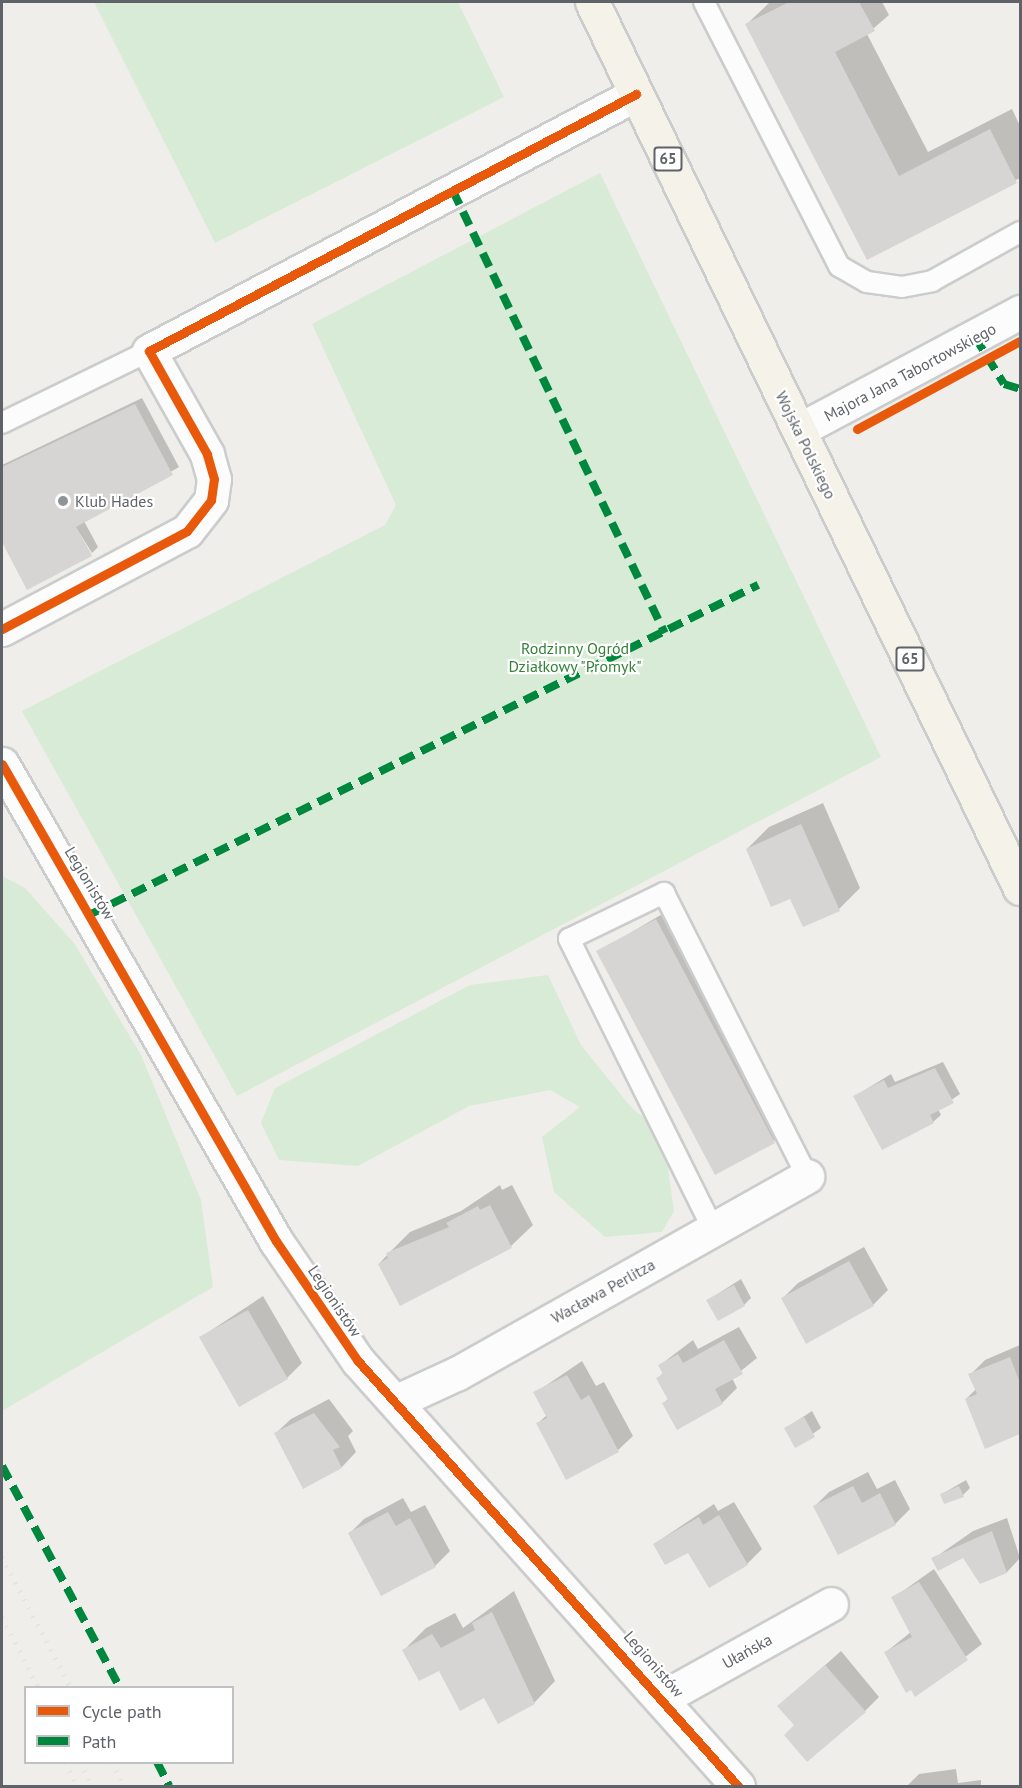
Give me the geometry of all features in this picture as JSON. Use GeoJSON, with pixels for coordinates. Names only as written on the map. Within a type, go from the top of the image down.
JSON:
{"type":"FeatureCollection","features":[{"type":"Feature","properties":{"kind":"main road","name":"Wojska Polskiego"},"geometry":{"type":"LineString","coordinates":[[592,2],[1020,888]]}},
{"type":"Feature","properties":{"kind":"street"},"geometry":{"type":"LineString","coordinates":[[2,629],[187,531],[211,500],[213,480],[207,454],[149,351],[636,94]]}},
{"type":"Feature","properties":{"kind":"street","name":"Majora Jana Tabortowskiego"},"geometry":{"type":"LineString","coordinates":[[799,430],[1020,312]]}},
{"type":"Feature","properties":{"kind":"street","name":"Legionistów"},"geometry":{"type":"LineString","coordinates":[[2,764],[276,1241],[358,1360],[664,1697],[738,1786]]}},
{"type":"Feature","properties":{"kind":"street","name":"Wacława Perlitza"},"geometry":{"type":"LineString","coordinates":[[397,1401],[458,1373],[807,1176]]}},
{"type":"Feature","properties":{"kind":"street","name":"Ułańska"},"geometry":{"type":"LineString","coordinates":[[664,1697],[831,1604]]}},
{"type":"Feature","properties":{"kind":"lane"},"geometry":{"type":"LineString","coordinates":[[704,2],[839,266],[867,282],[902,287],[932,281],[1020,232]]}},
{"type":"Feature","properties":{"kind":"lane"},"geometry":{"type":"LineString","coordinates":[[2,423],[149,351]]}},
{"type":"Feature","properties":{"kind":"lane"},"geometry":{"type":"LineString","coordinates":[[713,1229],[569,939],[664,893],[807,1176]]}},
{"type":"Feature","properties":{"kind":"green space"},"geometry":{"type":"Polygon","coordinates":[[[94,2],[458,2],[504,97],[215,243],[94,2]]]}},
{"type":"Feature","properties":{"kind":"green space","name":"Rodzinny Ogród Działkowy \"Promyk\""},"geometry":{"type":"Polygon","coordinates":[[[600,173],[881,757],[237,1096],[22,711],[385,525],[396,505],[312,324],[600,173]]]}},
{"type":"Feature","properties":{"kind":"green space"},"geometry":{"type":"Polygon","coordinates":[[[2,876],[25,888],[74,943],[141,1055],[201,1200],[213,1287],[2,1411],[2,876]]]}},
{"type":"Feature","properties":{"kind":"green space"},"geometry":{"type":"Polygon","coordinates":[[[548,975],[581,1045],[630,1106],[663,1134],[674,1211],[662,1232],[605,1237],[554,1192],[542,1137],[580,1107],[550,1090],[469,1106],[358,1166],[279,1160],[261,1123],[275,1088],[470,985],[548,975]]]}},
{"type":"Feature","properties":{"kind":"building"},"geometry":{"type":"Polygon","coordinates":[[[789,2],[859,2],[875,31],[835,52],[899,176],[990,129],[1017,183],[867,260],[745,24],[789,2]]]}},
{"type":"Feature","properties":{"kind":"building","name":"Klub Hades"},"geometry":{"type":"Polygon","coordinates":[[[135,404],[173,475],[76,527],[92,556],[27,590],[2,542],[2,467],[135,404]]]}},
{"type":"Feature","properties":{"kind":"building"},"geometry":{"type":"Polygon","coordinates":[[[801,824],[840,911],[803,927],[790,899],[771,907],[746,849],[801,824]]]}},
{"type":"Feature","properties":{"kind":"building"},"geometry":{"type":"Polygon","coordinates":[[[656,919],[775,1143],[715,1175],[596,951],[656,919]]]}},
{"type":"Feature","properties":{"kind":"building"},"geometry":{"type":"Polygon","coordinates":[[[935,1068],[954,1103],[930,1115],[934,1123],[882,1150],[853,1096],[884,1080],[888,1088],[935,1068]]]}},
{"type":"Feature","properties":{"kind":"building"},"geometry":{"type":"Polygon","coordinates":[[[490,1205],[512,1248],[400,1306],[378,1264],[388,1258],[386,1253],[449,1227],[446,1223],[478,1206],[480,1210],[490,1205]]]}},
{"type":"Feature","properties":{"kind":"building"},"geometry":{"type":"Polygon","coordinates":[[[849,1261],[874,1306],[806,1344],[781,1298],[849,1261]]]}},
{"type":"Feature","properties":{"kind":"building"},"geometry":{"type":"Polygon","coordinates":[[[734,1285],[745,1306],[718,1321],[706,1300],[734,1285]]]}},
{"type":"Feature","properties":{"kind":"building"},"geometry":{"type":"Polygon","coordinates":[[[248,1310],[288,1379],[239,1407],[199,1337],[248,1310]]]}},
{"type":"Feature","properties":{"kind":"building"},"geometry":{"type":"Polygon","coordinates":[[[724,1340],[743,1374],[715,1389],[723,1404],[677,1430],[662,1403],[668,1400],[656,1378],[663,1374],[658,1365],[678,1354],[683,1363],[724,1340]]]}},
{"type":"Feature","properties":{"kind":"building"},"geometry":{"type":"Polygon","coordinates":[[[1010,1357],[1020,1383],[1020,1434],[985,1449],[965,1399],[977,1394],[968,1374],[1010,1357]]]}},
{"type":"Feature","properties":{"kind":"building"},"geometry":{"type":"Polygon","coordinates":[[[567,1375],[581,1400],[589,1395],[619,1452],[566,1480],[536,1423],[547,1418],[533,1392],[567,1375]]]}},
{"type":"Feature","properties":{"kind":"building"},"geometry":{"type":"Polygon","coordinates":[[[314,1413],[340,1447],[333,1450],[342,1468],[303,1489],[274,1433],[314,1413]]]}},
{"type":"Feature","properties":{"kind":"building"},"geometry":{"type":"Polygon","coordinates":[[[804,1417],[815,1437],[795,1448],[784,1428],[804,1417]]]}},
{"type":"Feature","properties":{"kind":"building"},"geometry":{"type":"Polygon","coordinates":[[[853,1486],[862,1503],[880,1493],[896,1525],[838,1555],[813,1506],[853,1486]]]}},
{"type":"Feature","properties":{"kind":"building"},"geometry":{"type":"Polygon","coordinates":[[[959,1486],[964,1497],[944,1504],[940,1494],[959,1486]]]}},
{"type":"Feature","properties":{"kind":"building"},"geometry":{"type":"Polygon","coordinates":[[[388,1512],[396,1526],[410,1518],[436,1567],[381,1596],[348,1533],[388,1512]]]}},
{"type":"Feature","properties":{"kind":"building"},"geometry":{"type":"Polygon","coordinates":[[[719,1515],[748,1565],[709,1588],[688,1553],[665,1565],[653,1544],[699,1517],[703,1525],[719,1515]]]}},
{"type":"Feature","properties":{"kind":"building"},"geometry":{"type":"Polygon","coordinates":[[[992,1531],[1007,1573],[980,1584],[963,1558],[938,1571],[931,1558],[992,1531]]]}},
{"type":"Feature","properties":{"kind":"building"},"geometry":{"type":"Polygon","coordinates":[[[919,1582],[968,1660],[915,1697],[911,1690],[906,1693],[884,1652],[912,1637],[891,1597],[919,1582]]]}},
{"type":"Feature","properties":{"kind":"building"},"geometry":{"type":"Polygon","coordinates":[[[492,1612],[535,1704],[498,1724],[484,1698],[460,1711],[439,1671],[419,1681],[402,1650],[432,1634],[441,1648],[475,1630],[472,1623],[492,1612]]]}},
{"type":"Feature","properties":{"kind":"building"},"geometry":{"type":"Polygon","coordinates":[[[825,1665],[866,1712],[807,1762],[784,1735],[794,1725],[777,1706],[825,1665]]]}},
{"type":"Feature","properties":{"kind":"railway"},"geometry":{"type":"LineString","coordinates":[[2,1557],[70,1686]]}},
{"type":"Feature","properties":{"kind":"railway"},"geometry":{"type":"LineString","coordinates":[[2,1617],[38,1686]]}},
{"type":"Feature","properties":{"kind":"railway"},"geometry":{"type":"LineString","coordinates":[[67,1764],[76,1786]]}},
{"type":"Feature","properties":{"kind":"railway"},"geometry":{"type":"LineString","coordinates":[[81,1764],[92,1786]]}},
{"type":"Feature","properties":{"kind":"railway"},"geometry":{"type":"LineString","coordinates":[[113,1764],[124,1786]]}},
{"type":"Feature","properties":{"kind":"marked path"},"geometry":{"type":"LineString","coordinates":[[453,191],[665,633]]}},
{"type":"Feature","properties":{"kind":"marked path"},"geometry":{"type":"LineString","coordinates":[[975,337],[1004,384],[1020,389]]}},
{"type":"Feature","properties":{"kind":"marked path"},"geometry":{"type":"LineString","coordinates":[[91,914],[758,585]]}},
{"type":"Feature","properties":{"kind":"marked path"},"geometry":{"type":"LineString","coordinates":[[2,1466],[119,1686]]}},
{"type":"Feature","properties":{"kind":"marked path"},"geometry":{"type":"LineString","coordinates":[[158,1764],[169,1786]]}},
{"type":"Feature","properties":{"kind":"cycle path"},"geometry":{"type":"LineString","coordinates":[[2,629],[187,531],[211,500],[214,479],[207,454],[149,351],[636,94]]}},
{"type":"Feature","properties":{"kind":"cycle path"},"geometry":{"type":"LineString","coordinates":[[857,429],[1020,341]]}},
{"type":"Feature","properties":{"kind":"cycle path"},"geometry":{"type":"LineString","coordinates":[[2,764],[276,1241],[358,1361],[738,1786]]}},
{"type":"Feature","properties":{"kind":"place","name":"Klub Hades"},"geometry":{"type":"Point","coordinates":[63,501]}}]}
